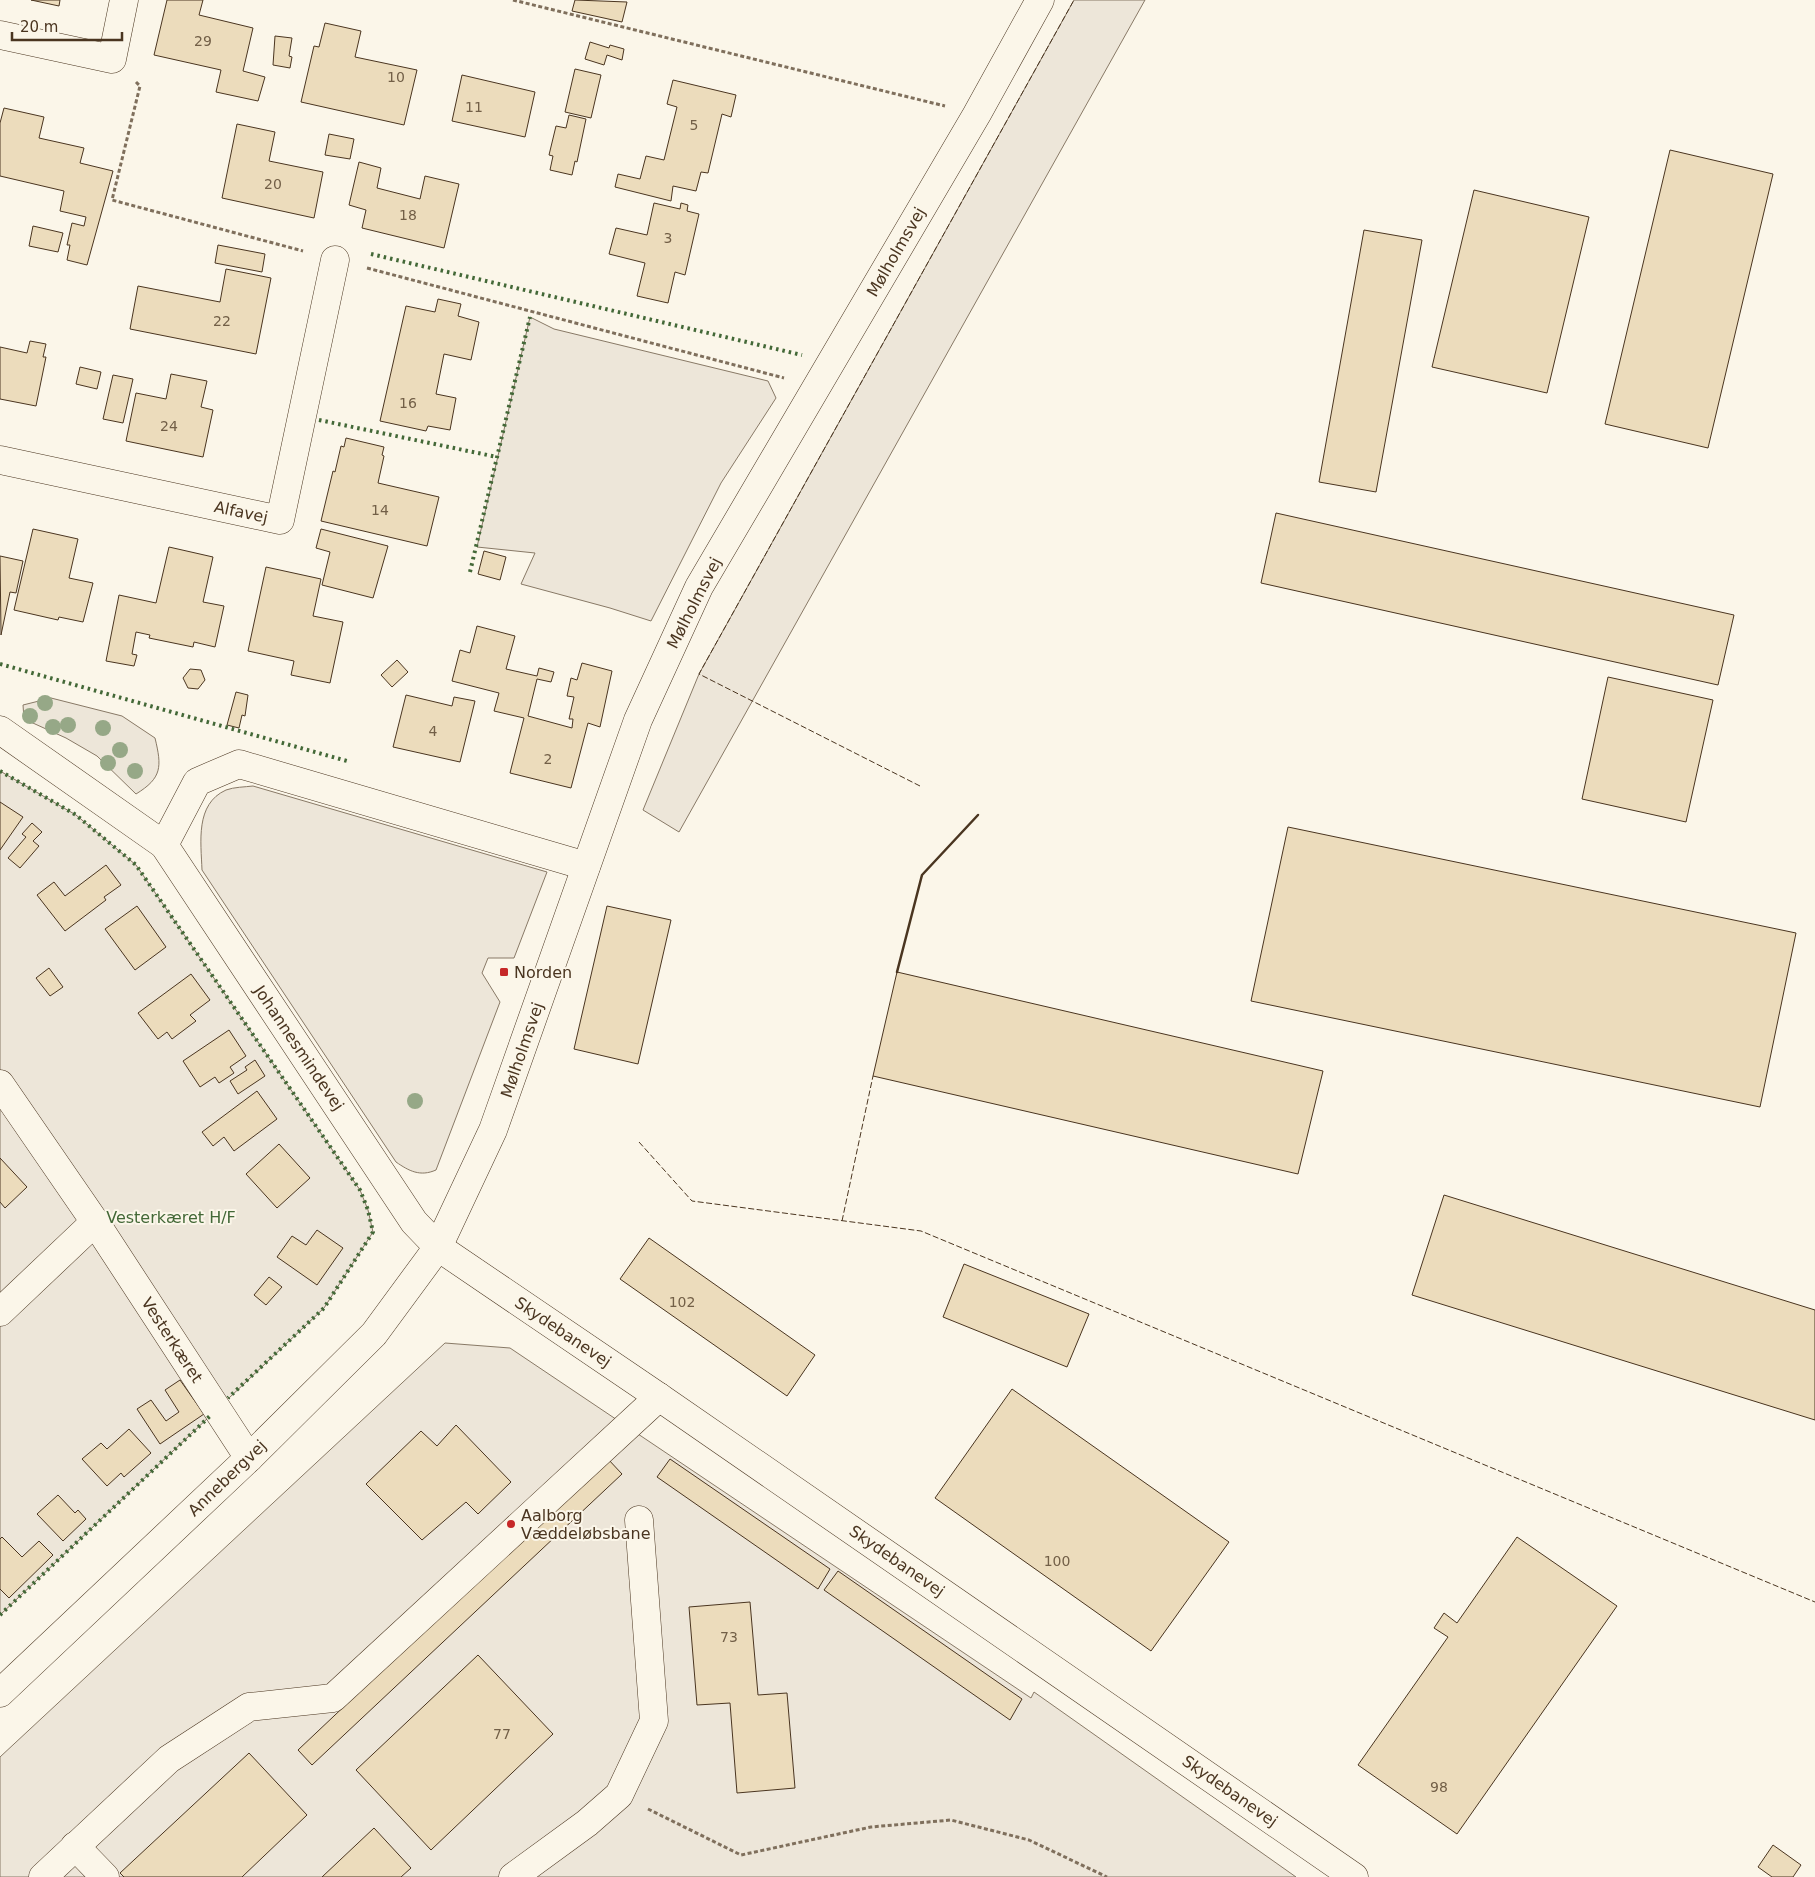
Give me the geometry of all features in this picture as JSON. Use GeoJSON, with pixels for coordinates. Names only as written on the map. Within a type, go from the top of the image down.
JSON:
{"type":"FeatureCollection","features":[{"type":"Feature","properties":{"kind":"street"},"geometry":{"type":"LineString","coordinates":[[0,35],[112,59],[124,0]]}},
{"type":"Feature","properties":{"kind":"street","name":"Mølholmsvej"},"geometry":{"type":"LineString","coordinates":[[438,1247],[494,1130],[638,720],[699,587],[977,114],[1040,0]]}},
{"type":"Feature","properties":{"kind":"street","name":"Alfavej"},"geometry":{"type":"LineString","coordinates":[[0,460],[280,520],[335,260]]}},
{"type":"Feature","properties":{"kind":"street","name":"Johannesmindevej"},"geometry":{"type":"LineString","coordinates":[[0,730],[164,845],[414,1222],[438,1247]]}},
{"type":"Feature","properties":{"kind":"street"},"geometry":{"type":"LineString","coordinates":[[164,845],[196,782],[239,764],[586,866]]}},
{"type":"Feature","properties":{"kind":"street","name":"Vesterkæret"},"geometry":{"type":"LineString","coordinates":[[0,1084],[95,1222],[249,1458]]}},
{"type":"Feature","properties":{"kind":"street"},"geometry":{"type":"LineString","coordinates":[[0,1312],[95,1222]]}},
{"type":"Feature","properties":{"kind":"street","name":"Skydebanevej"},"geometry":{"type":"LineString","coordinates":[[438,1247],[659,1397],[1354,1877]]}},
{"type":"Feature","properties":{"kind":"street","name":"Annebergvej"},"geometry":{"type":"LineString","coordinates":[[0,1692],[249,1458],[374,1334],[438,1247]]}},
{"type":"Feature","properties":{"kind":"street"},"geometry":{"type":"LineString","coordinates":[[43,1877],[169,1759],[249,1707],[333,1698],[659,1397]]}},
{"type":"Feature","properties":{"kind":"street"},"geometry":{"type":"LineString","coordinates":[[513,1877],[587,1823],[619,1795],[654,1721],[639,1520]]}},
{"type":"Feature","properties":{"kind":"street"},"geometry":{"type":"LineString","coordinates":[[75,1846],[105,1877]]}},
{"type":"Feature","properties":{"kind":"path"},"geometry":{"type":"LineString","coordinates":[[513,0],[977,114]]}},
{"type":"Feature","properties":{"kind":"path"},"geometry":{"type":"LineString","coordinates":[[112,59],[140,86],[112,200],[817,387]]}},
{"type":"Feature","properties":{"kind":"path"},"geometry":{"type":"LineString","coordinates":[[619,1795],[741,1855],[872,1827],[951,1820],[1029,1840],[1107,1877]]}},
{"type":"Feature","properties":{"kind":"green space"},"geometry":{"type":"Polygon","coordinates":[[[1074,0],[1145,0],[679,832],[643,810],[699,674],[1074,0]]]}},
{"type":"Feature","properties":{"kind":"green space"},"geometry":{"type":"Polygon","coordinates":[[[530,317],[554,329],[768,381],[776,398],[721,483],[651,621],[521,584],[535,553],[477,547],[530,317]]]}},
{"type":"Feature","properties":{"kind":"green space"},"geometry":{"type":"Polygon","coordinates":[[[51,698],[122,716],[155,738],[159,764],[158,771],[151,783],[136,794],[97,756],[66,738],[24,719],[23,705],[51,698]]]}},
{"type":"Feature","properties":{"kind":"green space","name":"Vesterkæret H/F"},"geometry":{"type":"Polygon","coordinates":[[[0,771],[76,815],[136,865],[360,1190],[368,1210],[373,1232],[324,1308],[0,1615],[0,771]]]}},
{"type":"Feature","properties":{"kind":"green space"},"geometry":{"type":"Polygon","coordinates":[[[253,786],[547,872],[514,958],[488,958],[482,973],[500,1002],[436,1170],[425,1173],[415,1172],[396,1162],[202,870],[202,825],[209,804],[216,796],[226,790],[253,786]]]}},
{"type":"Feature","properties":{"kind":"green space","name":"Aalborg Væddeløbsbane"},"geometry":{"type":"Polygon","coordinates":[[[445,1343],[510,1348],[1031,1698],[1034,1692],[1296,1877],[0,1877],[0,1757],[445,1343]]]}},
{"type":"Feature","properties":{"kind":"building"},"geometry":{"type":"Polygon","coordinates":[[[31,0],[60,0],[59,6],[31,0]]]}},
{"type":"Feature","properties":{"kind":"building"},"geometry":{"type":"Polygon","coordinates":[[[167,0],[203,0],[199,15],[253,28],[243,71],[265,77],[258,101],[216,92],[221,70],[154,55],[167,0]]]}},
{"type":"Feature","properties":{"kind":"building"},"geometry":{"type":"Polygon","coordinates":[[[575,0],[627,2],[622,22],[572,11],[575,0]]]}},
{"type":"Feature","properties":{"kind":"building"},"geometry":{"type":"Polygon","coordinates":[[[325,23],[361,31],[355,57],[417,70],[404,125],[301,102],[314,46],[319,47],[325,23]]]}},
{"type":"Feature","properties":{"kind":"building"},"geometry":{"type":"Polygon","coordinates":[[[275,36],[292,38],[289,56],[292,57],[290,68],[273,65],[275,36]]]}},
{"type":"Feature","properties":{"kind":"building"},"geometry":{"type":"Polygon","coordinates":[[[590,42],[609,48],[610,45],[624,49],[622,60],[607,55],[604,65],[585,59],[590,42]]]}},
{"type":"Feature","properties":{"kind":"building"},"geometry":{"type":"Polygon","coordinates":[[[575,69],[601,75],[591,118],[565,112],[575,69]]]}},
{"type":"Feature","properties":{"kind":"building"},"geometry":{"type":"Polygon","coordinates":[[[462,75],[535,92],[525,137],[452,121],[462,75]]]}},
{"type":"Feature","properties":{"kind":"building"},"geometry":{"type":"Polygon","coordinates":[[[673,80],[736,95],[731,117],[722,114],[708,173],[701,172],[696,191],[673,186],[671,201],[615,187],[618,174],[640,179],[646,156],[664,160],[677,107],[667,104],[673,80]]]}},
{"type":"Feature","properties":{"kind":"building"},"geometry":{"type":"Polygon","coordinates":[[[4,108],[44,117],[39,138],[84,148],[80,163],[113,171],[87,265],[67,260],[70,245],[67,245],[72,223],[84,226],[86,217],[60,211],[64,191],[0,176],[0,123],[4,108]]]}},
{"type":"Feature","properties":{"kind":"building"},"geometry":{"type":"Polygon","coordinates":[[[569,115],[586,119],[577,162],[575,161],[572,175],[550,170],[553,156],[549,155],[556,126],[566,128],[569,115]]]}},
{"type":"Feature","properties":{"kind":"building"},"geometry":{"type":"Polygon","coordinates":[[[237,124],[275,132],[269,161],[323,172],[314,218],[222,198],[237,124]]]}},
{"type":"Feature","properties":{"kind":"building"},"geometry":{"type":"Polygon","coordinates":[[[329,134],[354,139],[350,159],[325,155],[329,134]]]}},
{"type":"Feature","properties":{"kind":"building"},"geometry":{"type":"Polygon","coordinates":[[[1670,150],[1773,174],[1708,448],[1605,424],[1670,150]]]}},
{"type":"Feature","properties":{"kind":"building"},"geometry":{"type":"Polygon","coordinates":[[[359,162],[381,168],[377,188],[420,199],[425,176],[459,184],[444,248],[362,228],[366,210],[349,205],[359,162]]]}},
{"type":"Feature","properties":{"kind":"building"},"geometry":{"type":"Polygon","coordinates":[[[1474,190],[1589,217],[1547,393],[1432,367],[1474,190]]]}},
{"type":"Feature","properties":{"kind":"building"},"geometry":{"type":"Polygon","coordinates":[[[654,203],[680,209],[681,203],[688,205],[687,211],[699,214],[685,275],[675,272],[668,303],[637,296],[645,263],[609,254],[616,228],[647,235],[654,203]]]}},
{"type":"Feature","properties":{"kind":"building"},"geometry":{"type":"Polygon","coordinates":[[[33,226],[63,233],[58,252],[29,246],[33,226]]]}},
{"type":"Feature","properties":{"kind":"building"},"geometry":{"type":"Polygon","coordinates":[[[1364,230],[1422,240],[1376,492],[1319,482],[1364,230]]]}},
{"type":"Feature","properties":{"kind":"building"},"geometry":{"type":"Polygon","coordinates":[[[218,245],[265,254],[262,272],[215,263],[218,245]]]}},
{"type":"Feature","properties":{"kind":"building"},"geometry":{"type":"Polygon","coordinates":[[[226,269],[271,278],[256,354],[130,329],[138,286],[220,302],[226,269]]]}},
{"type":"Feature","properties":{"kind":"building"},"geometry":{"type":"Polygon","coordinates":[[[438,299],[461,304],[458,316],[479,322],[471,360],[444,354],[436,394],[456,398],[450,430],[428,426],[426,431],[380,421],[406,306],[435,312],[438,299]]]}},
{"type":"Feature","properties":{"kind":"building"},"geometry":{"type":"Polygon","coordinates":[[[30,341],[46,344],[43,357],[46,357],[36,406],[0,399],[0,347],[27,353],[30,341]]]}},
{"type":"Feature","properties":{"kind":"building"},"geometry":{"type":"Polygon","coordinates":[[[80,367],[101,372],[97,389],[76,384],[80,367]]]}},
{"type":"Feature","properties":{"kind":"building"},"geometry":{"type":"Polygon","coordinates":[[[171,374],[207,381],[201,407],[213,410],[203,457],[126,441],[136,393],[166,399],[171,374]]]}},
{"type":"Feature","properties":{"kind":"building"},"geometry":{"type":"Polygon","coordinates":[[[113,375],[133,379],[123,423],[103,419],[113,375]]]}},
{"type":"Feature","properties":{"kind":"building"},"geometry":{"type":"Polygon","coordinates":[[[346,438],[384,447],[378,483],[439,497],[427,546],[321,521],[333,471],[335,472],[341,446],[344,447],[346,438]]]}},
{"type":"Feature","properties":{"kind":"building"},"geometry":{"type":"Polygon","coordinates":[[[1276,513],[1734,615],[1718,685],[1261,583],[1276,513]]]}},
{"type":"Feature","properties":{"kind":"building"},"geometry":{"type":"Polygon","coordinates":[[[33,529],[78,539],[69,578],[93,583],[83,622],[59,617],[58,620],[14,610],[33,529]]]}},
{"type":"Feature","properties":{"kind":"building"},"geometry":{"type":"Polygon","coordinates":[[[321,529],[388,546],[373,598],[322,585],[330,552],[316,548],[321,529]]]}},
{"type":"Feature","properties":{"kind":"building"},"geometry":{"type":"Polygon","coordinates":[[[169,547],[213,557],[203,602],[224,606],[215,647],[194,642],[193,647],[149,638],[150,635],[136,632],[132,654],[137,655],[134,666],[106,661],[119,595],[156,603],[169,547]]]}},
{"type":"Feature","properties":{"kind":"building"},"geometry":{"type":"Polygon","coordinates":[[[484,551],[506,557],[500,580],[478,574],[484,551]]]}},
{"type":"Feature","properties":{"kind":"building"},"geometry":{"type":"Polygon","coordinates":[[[0,556],[23,561],[16,593],[10,592],[1,635],[0,556]]]}},
{"type":"Feature","properties":{"kind":"building"},"geometry":{"type":"Polygon","coordinates":[[[266,567],[321,579],[313,616],[343,622],[330,683],[291,675],[294,661],[248,651],[266,567]]]}},
{"type":"Feature","properties":{"kind":"building"},"geometry":{"type":"Polygon","coordinates":[[[477,626],[515,636],[506,669],[537,676],[539,668],[554,672],[551,682],[537,679],[528,716],[572,728],[573,719],[569,719],[574,697],[567,696],[571,678],[577,680],[582,663],[612,671],[600,727],[588,723],[571,788],[510,773],[524,718],[494,711],[499,693],[452,681],[460,650],[470,653],[477,626]]]}},
{"type":"Feature","properties":{"kind":"building"},"geometry":{"type":"Polygon","coordinates":[[[397,660],[408,672],[392,687],[381,675],[397,660]]]}},
{"type":"Feature","properties":{"kind":"building"},"geometry":{"type":"Polygon","coordinates":[[[190,669],[201,670],[205,680],[198,689],[188,688],[183,678],[190,669]]]}},
{"type":"Feature","properties":{"kind":"building"},"geometry":{"type":"Polygon","coordinates":[[[1608,677],[1713,700],[1686,822],[1582,799],[1608,677]]]}},
{"type":"Feature","properties":{"kind":"building"},"geometry":{"type":"Polygon","coordinates":[[[236,692],[248,695],[245,716],[242,715],[239,728],[227,725],[236,692]]]}},
{"type":"Feature","properties":{"kind":"building"},"geometry":{"type":"Polygon","coordinates":[[[406,695],[452,706],[454,697],[475,701],[460,762],[393,747],[406,695]]]}},
{"type":"Feature","properties":{"kind":"building"},"geometry":{"type":"Polygon","coordinates":[[[0,802],[23,817],[0,850],[0,802]]]}},
{"type":"Feature","properties":{"kind":"building"},"geometry":{"type":"Polygon","coordinates":[[[32,823],[42,832],[33,841],[39,846],[20,868],[8,858],[26,837],[22,834],[32,823]]]}},
{"type":"Feature","properties":{"kind":"building"},"geometry":{"type":"Polygon","coordinates":[[[1288,827],[1796,933],[1760,1107],[1251,1001],[1288,827]]]}},
{"type":"Feature","properties":{"kind":"building"},"geometry":{"type":"Polygon","coordinates":[[[106,865],[121,885],[104,897],[106,900],[65,931],[37,895],[54,882],[65,896],[106,865]]]}},
{"type":"Feature","properties":{"kind":"building"},"geometry":{"type":"Polygon","coordinates":[[[137,906],[166,947],[135,970],[105,929],[137,906]]]}},
{"type":"Feature","properties":{"kind":"building"},"geometry":{"type":"Polygon","coordinates":[[[607,906],[671,920],[638,1064],[574,1049],[607,906]]]}},
{"type":"Feature","properties":{"kind":"building"},"geometry":{"type":"Polygon","coordinates":[[[49,968],[63,987],[50,996],[36,978],[49,968]]]}},
{"type":"Feature","properties":{"kind":"building"},"geometry":{"type":"Polygon","coordinates":[[[897,972],[1323,1071],[1298,1174],[873,1076],[897,972]]]}},
{"type":"Feature","properties":{"kind":"building"},"geometry":{"type":"Polygon","coordinates":[[[191,974],[210,1000],[190,1015],[196,1021],[172,1039],[167,1032],[158,1039],[138,1013],[191,974]]]}},
{"type":"Feature","properties":{"kind":"building"},"geometry":{"type":"Polygon","coordinates":[[[229,1030],[246,1056],[230,1067],[234,1073],[219,1083],[215,1077],[200,1087],[183,1061],[229,1030]]]}},
{"type":"Feature","properties":{"kind":"building"},"geometry":{"type":"Polygon","coordinates":[[[255,1060],[265,1076],[238,1094],[230,1081],[247,1070],[245,1067],[255,1060]]]}},
{"type":"Feature","properties":{"kind":"building"},"geometry":{"type":"Polygon","coordinates":[[[257,1091],[277,1119],[234,1151],[224,1137],[213,1146],[202,1132],[257,1091]]]}},
{"type":"Feature","properties":{"kind":"building"},"geometry":{"type":"Polygon","coordinates":[[[279,1144],[310,1178],[277,1208],[246,1174],[279,1144]]]}},
{"type":"Feature","properties":{"kind":"building"},"geometry":{"type":"Polygon","coordinates":[[[0,1158],[27,1187],[5,1208],[0,1202],[0,1158]]]}},
{"type":"Feature","properties":{"kind":"building"},"geometry":{"type":"Polygon","coordinates":[[[1444,1195],[1815,1310],[1815,1420],[1412,1295],[1444,1195]]]}},
{"type":"Feature","properties":{"kind":"building"},"geometry":{"type":"Polygon","coordinates":[[[317,1230],[343,1248],[317,1285],[277,1257],[292,1236],[306,1245],[317,1230]]]}},
{"type":"Feature","properties":{"kind":"building"},"geometry":{"type":"Polygon","coordinates":[[[649,1238],[815,1355],[787,1396],[620,1279],[649,1238]]]}},
{"type":"Feature","properties":{"kind":"building"},"geometry":{"type":"Polygon","coordinates":[[[964,1264],[1089,1314],[1067,1367],[943,1317],[964,1264]]]}},
{"type":"Feature","properties":{"kind":"building"},"geometry":{"type":"Polygon","coordinates":[[[269,1277],[282,1287],[266,1305],[254,1295],[269,1277]]]}},
{"type":"Feature","properties":{"kind":"building"},"geometry":{"type":"Polygon","coordinates":[[[180,1380],[204,1414],[160,1444],[137,1409],[151,1400],[166,1421],[179,1412],[165,1390],[180,1380]]]}},
{"type":"Feature","properties":{"kind":"building"},"geometry":{"type":"Polygon","coordinates":[[[1012,1389],[1229,1542],[1151,1651],[935,1498],[1012,1389]]]}},
{"type":"Feature","properties":{"kind":"building"},"geometry":{"type":"Polygon","coordinates":[[[456,1425],[511,1482],[478,1514],[466,1502],[422,1540],[366,1484],[421,1431],[437,1446],[456,1425]]]}},
{"type":"Feature","properties":{"kind":"building"},"geometry":{"type":"Polygon","coordinates":[[[129,1429],[151,1453],[124,1477],[121,1473],[107,1486],[82,1459],[101,1443],[107,1449],[129,1429]]]}},
{"type":"Feature","properties":{"kind":"building"},"geometry":{"type":"Polygon","coordinates":[[[607,1458],[622,1474],[312,1765],[298,1750],[607,1458]]]}},
{"type":"Feature","properties":{"kind":"building"},"geometry":{"type":"Polygon","coordinates":[[[670,1459],[830,1569],[818,1589],[657,1477],[670,1459]]]}},
{"type":"Feature","properties":{"kind":"building"},"geometry":{"type":"Polygon","coordinates":[[[58,1495],[75,1513],[78,1510],[86,1519],[63,1541],[37,1514],[58,1495]]]}},
{"type":"Feature","properties":{"kind":"building"},"geometry":{"type":"Polygon","coordinates":[[[2,1537],[22,1557],[39,1541],[53,1555],[9,1598],[0,1589],[0,1539],[2,1537]]]}},
{"type":"Feature","properties":{"kind":"building"},"geometry":{"type":"Polygon","coordinates":[[[1517,1537],[1617,1606],[1457,1834],[1358,1765],[1448,1637],[1434,1628],[1444,1613],[1457,1623],[1517,1537]]]}},
{"type":"Feature","properties":{"kind":"building"},"geometry":{"type":"Polygon","coordinates":[[[838,1571],[1022,1699],[1010,1720],[824,1590],[838,1571]]]}},
{"type":"Feature","properties":{"kind":"building"},"geometry":{"type":"Polygon","coordinates":[[[750,1602],[758,1695],[787,1693],[795,1788],[737,1793],[730,1703],[697,1705],[689,1607],[750,1602]]]}},
{"type":"Feature","properties":{"kind":"building"},"geometry":{"type":"Polygon","coordinates":[[[478,1655],[553,1734],[431,1850],[356,1770],[478,1655]]]}},
{"type":"Feature","properties":{"kind":"building"},"geometry":{"type":"Polygon","coordinates":[[[249,1753],[307,1815],[242,1877],[124,1877],[120,1873],[249,1753]]]}},
{"type":"Feature","properties":{"kind":"building"},"geometry":{"type":"Polygon","coordinates":[[[374,1828],[411,1868],[401,1877],[322,1877],[374,1828]]]}},
{"type":"Feature","properties":{"kind":"building"},"geometry":{"type":"Polygon","coordinates":[[[1773,1845],[1801,1865],[1793,1877],[1772,1877],[1758,1867],[1773,1845]]]}},
{"type":"Feature","properties":{"kind":"hedge"},"geometry":{"type":"LineString","coordinates":[[371,254],[802,355]]}},
{"type":"Feature","properties":{"kind":"hedge"},"geometry":{"type":"LineString","coordinates":[[470,572],[530,317]]}},
{"type":"Feature","properties":{"kind":"hedge"},"geometry":{"type":"LineString","coordinates":[[319,420],[497,457]]}},
{"type":"Feature","properties":{"kind":"hedge"},"geometry":{"type":"LineString","coordinates":[[0,664],[347,761]]}},
{"type":"Feature","properties":{"kind":"hedge"},"geometry":{"type":"LineString","coordinates":[[0,771],[76,815],[136,865],[360,1190],[368,1210],[373,1232],[324,1308],[228,1398]]}},
{"type":"Feature","properties":{"kind":"hedge"},"geometry":{"type":"LineString","coordinates":[[0,1615],[210,1416]]}},
{"type":"Feature","properties":{"kind":"fence"},"geometry":{"type":"LineString","coordinates":[[920,786],[699,674],[1074,0]]}},
{"type":"Feature","properties":{"kind":"fence"},"geometry":{"type":"LineString","coordinates":[[842,1221],[873,1076]]}},
{"type":"Feature","properties":{"kind":"fence"},"geometry":{"type":"LineString","coordinates":[[639,1142],[692,1201],[921,1231],[1815,1602]]}},
{"type":"Feature","properties":{"kind":"wall"},"geometry":{"type":"LineString","coordinates":[[897,972],[922,875],[978,815]]}},
{"type":"Feature","properties":{"kind":"place","name":"Norden"},"geometry":{"type":"Point","coordinates":[504,972]}},
{"type":"Feature","properties":{"kind":"place","name":"Aalborg Væddeløbsbane"},"geometry":{"type":"Point","coordinates":[511,1524]}}]}
